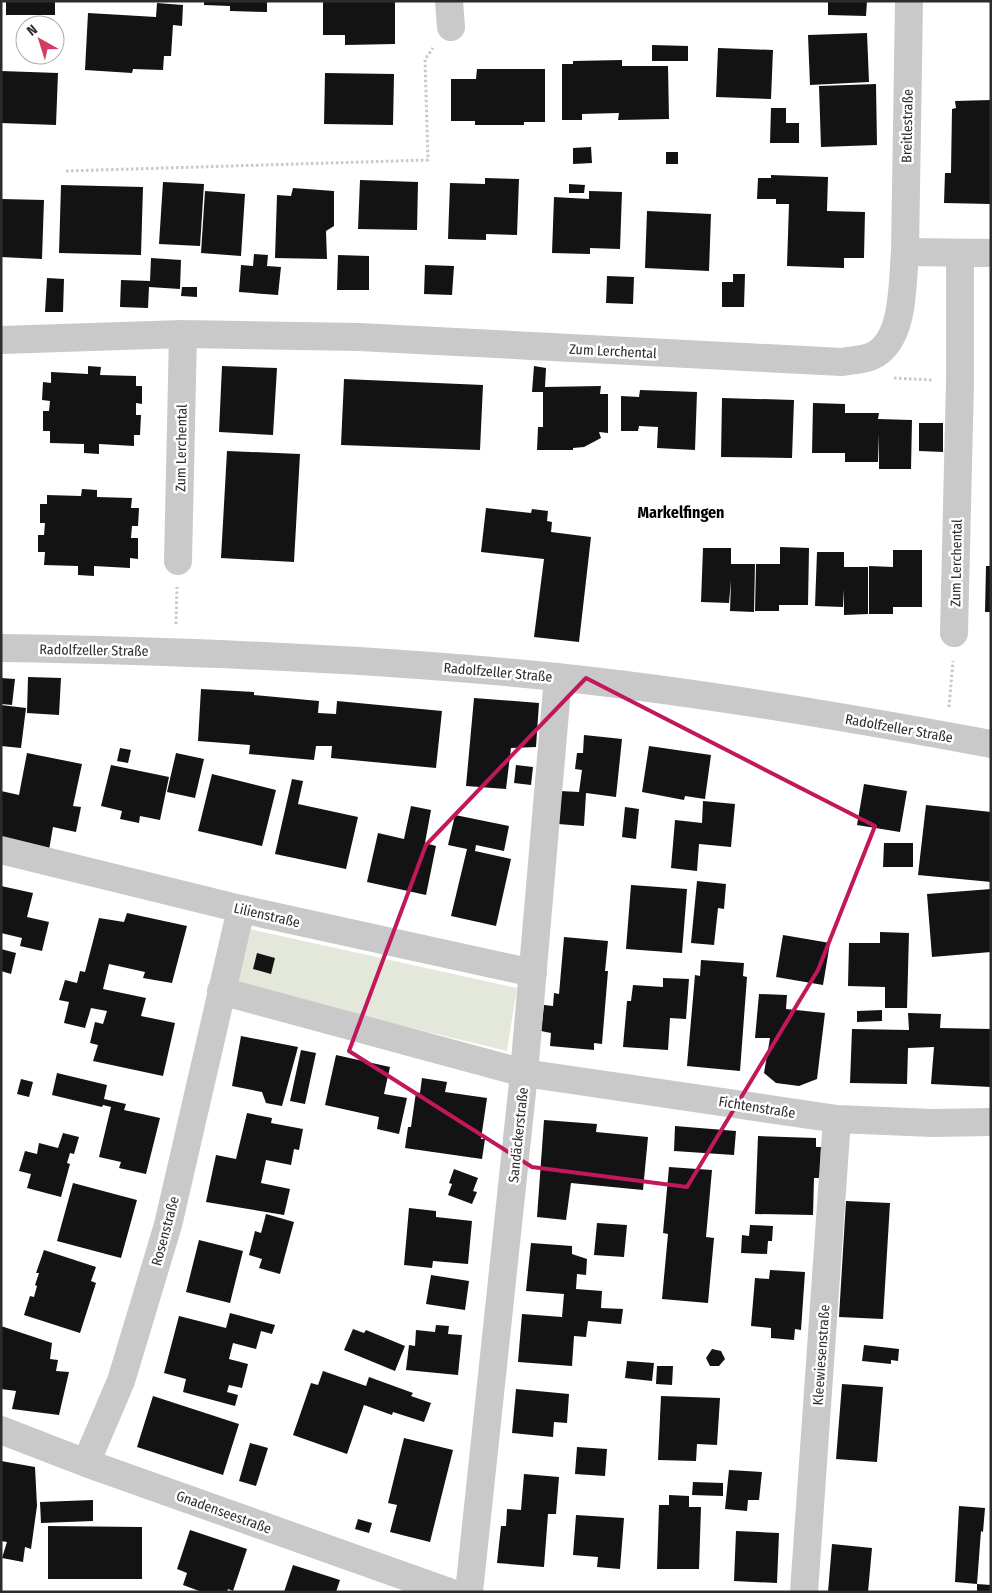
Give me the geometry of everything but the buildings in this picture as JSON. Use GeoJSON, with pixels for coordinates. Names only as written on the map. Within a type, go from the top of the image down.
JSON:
{"type":"FeatureCollection","features":[{"type":"Feature","properties":{"kind":"street","name":"Breitlestraße"},"geometry":{"type":"LineString","coordinates":[[905,252],[908,1]]}},
{"type":"Feature","properties":{"kind":"street"},"geometry":{"type":"LineString","coordinates":[[905,252],[991,253]]}},
{"type":"Feature","properties":{"kind":"street","name":"Zum Lerchental"},"geometry":{"type":"LineString","coordinates":[[1,340],[183,334],[359,337],[842,362],[866,358],[876,354],[887,344],[895,331],[905,252]]}},
{"type":"Feature","properties":{"kind":"street","name":"Zum Lerchental"},"geometry":{"type":"LineString","coordinates":[[954,633],[960,381],[960,253]]}},
{"type":"Feature","properties":{"kind":"street","name":"Zum Lerchental"},"geometry":{"type":"LineString","coordinates":[[178,561],[183,334]]}},
{"type":"Feature","properties":{"kind":"street","name":"Radolfzeller Straße"},"geometry":{"type":"LineString","coordinates":[[1,648],[175,652],[433,665],[558,677],[741,701],[991,744]]}},
{"type":"Feature","properties":{"kind":"street","name":"Sandäckerstraße"},"geometry":{"type":"LineString","coordinates":[[469,1592],[524,1074],[558,677]]}},
{"type":"Feature","properties":{"kind":"street","name":"Lilienstraße"},"geometry":{"type":"LineString","coordinates":[[1,850],[241,909],[533,973]]}},
{"type":"Feature","properties":{"kind":"street","name":"Rosenstraße"},"geometry":{"type":"LineString","coordinates":[[86,1463],[121,1381],[168,1225],[241,909]]}},
{"type":"Feature","properties":{"kind":"street"},"geometry":{"type":"LineString","coordinates":[[221,991],[524,1074]]}},
{"type":"Feature","properties":{"kind":"street","name":"Fichtenstraße"},"geometry":{"type":"LineString","coordinates":[[524,1074],[655,1091],[837,1119],[933,1123],[991,1122]]}},
{"type":"Feature","properties":{"kind":"street","name":"Kleewiesenstraße"},"geometry":{"type":"LineString","coordinates":[[804,1592],[837,1119]]}},
{"type":"Feature","properties":{"kind":"street","name":"Gnadenseestraße"},"geometry":{"type":"LineString","coordinates":[[1,1430],[86,1463],[449,1592]]}},
{"type":"Feature","properties":{"kind":"path"},"geometry":{"type":"LineString","coordinates":[[66,171],[428,160],[425,59],[450,14]]}},
{"type":"Feature","properties":{"kind":"path"},"geometry":{"type":"LineString","coordinates":[[892,378],[960,381]]}},
{"type":"Feature","properties":{"kind":"path"},"geometry":{"type":"LineString","coordinates":[[175,652],[178,561]]}},
{"type":"Feature","properties":{"kind":"path"},"geometry":{"type":"LineString","coordinates":[[946,736],[951,693],[954,633]]}},
{"type":"Feature","properties":{"kind":"highlighted area"},"geometry":{"type":"Polygon","coordinates":[[[586,678],[875,826],[818,970],[687,1187],[532,1167],[349,1051],[426,845],[586,678]]]}},
{"type":"Feature","properties":{"kind":"shaded area"},"geometry":{"type":"Polygon","coordinates":[[[249,929],[517,988],[507,1051],[233,985],[249,929]]]}},
{"type":"Feature","properties":{"kind":"district","name":"Markelfingen"},"geometry":{"type":"Point","coordinates":[681,512]}}]}
